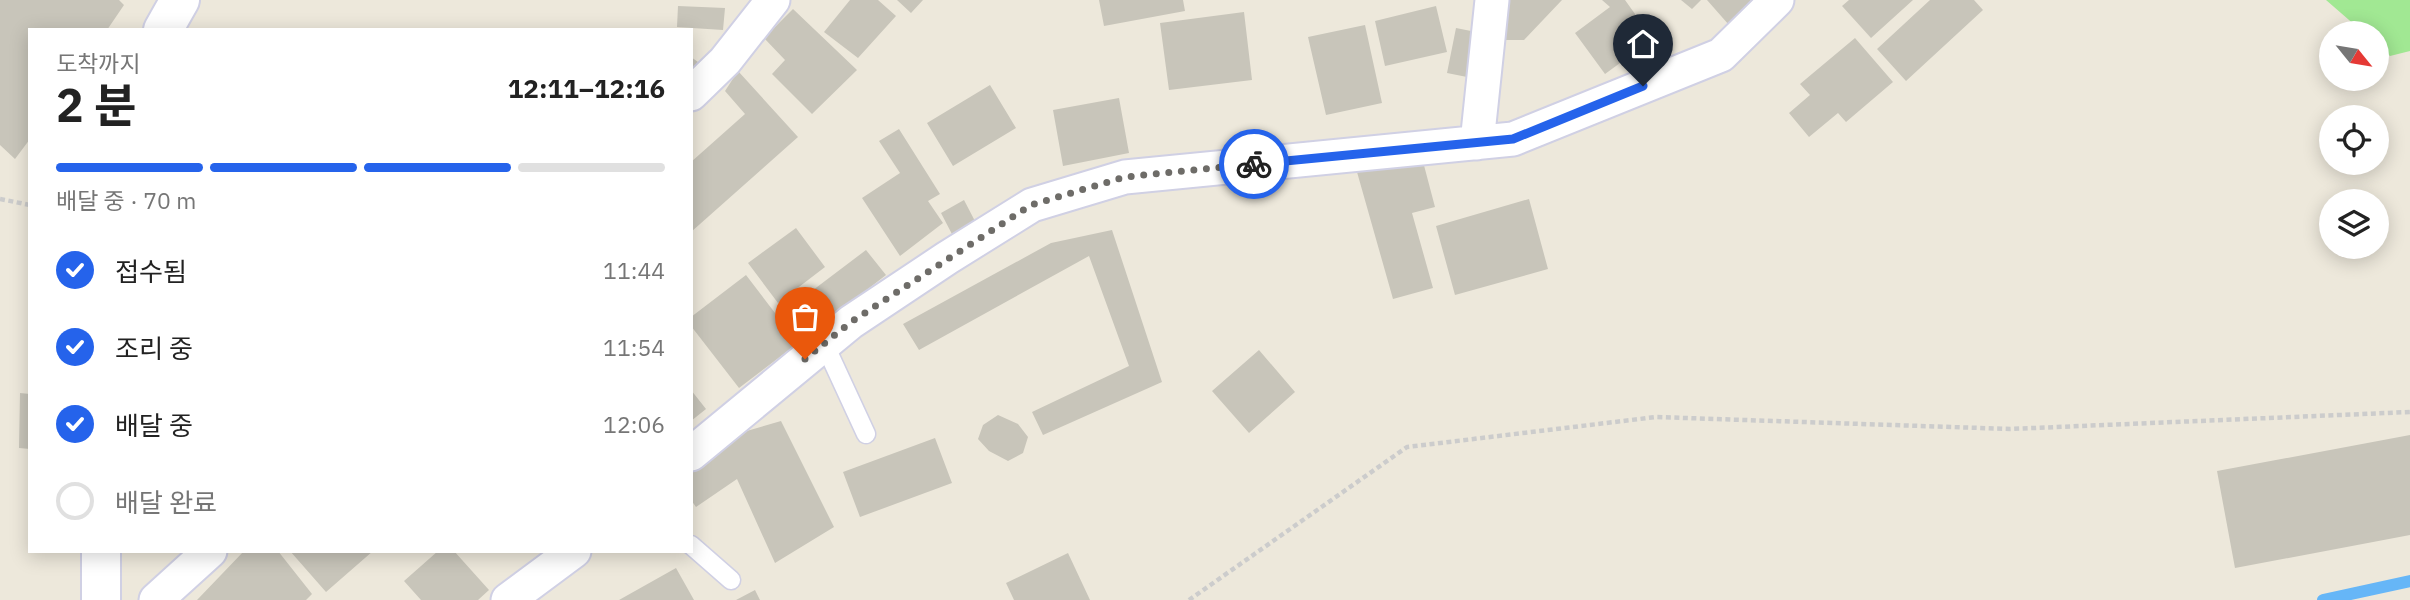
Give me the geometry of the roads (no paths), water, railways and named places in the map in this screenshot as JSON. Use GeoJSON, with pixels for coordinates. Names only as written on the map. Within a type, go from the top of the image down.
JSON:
{"type":"FeatureCollection","features":[{"type":"Feature","properties":{"kind":"main road"},"geometry":{"type":"LineString","coordinates":[[164,28],[180,0]]}},
{"type":"Feature","properties":{"kind":"main road"},"geometry":{"type":"LineString","coordinates":[[101,553],[101,600]]}},
{"type":"Feature","properties":{"kind":"street"},"geometry":{"type":"LineString","coordinates":[[693,92],[725,61],[773,0]]}},
{"type":"Feature","properties":{"kind":"street"},"geometry":{"type":"LineString","coordinates":[[1477,142],[1492,0]]}},
{"type":"Feature","properties":{"kind":"street"},"geometry":{"type":"LineString","coordinates":[[693,452],[851,322],[1031,205],[1125,177],[1513,139],[1721,55],[1777,0]]}},
{"type":"Feature","properties":{"kind":"street"},"geometry":{"type":"LineString","coordinates":[[156,600],[208,553]]}},
{"type":"Feature","properties":{"kind":"street"},"geometry":{"type":"LineString","coordinates":[[508,600],[571,553]]}},
{"type":"Feature","properties":{"kind":"lane"},"geometry":{"type":"LineString","coordinates":[[824,343],[866,434]]}},
{"type":"Feature","properties":{"kind":"lane"},"geometry":{"type":"LineString","coordinates":[[693,547],[731,580]]}},
{"type":"Feature","properties":{"kind":"waterway"},"geometry":{"type":"LineString","coordinates":[[2323,600],[2410,581]]}}]}
